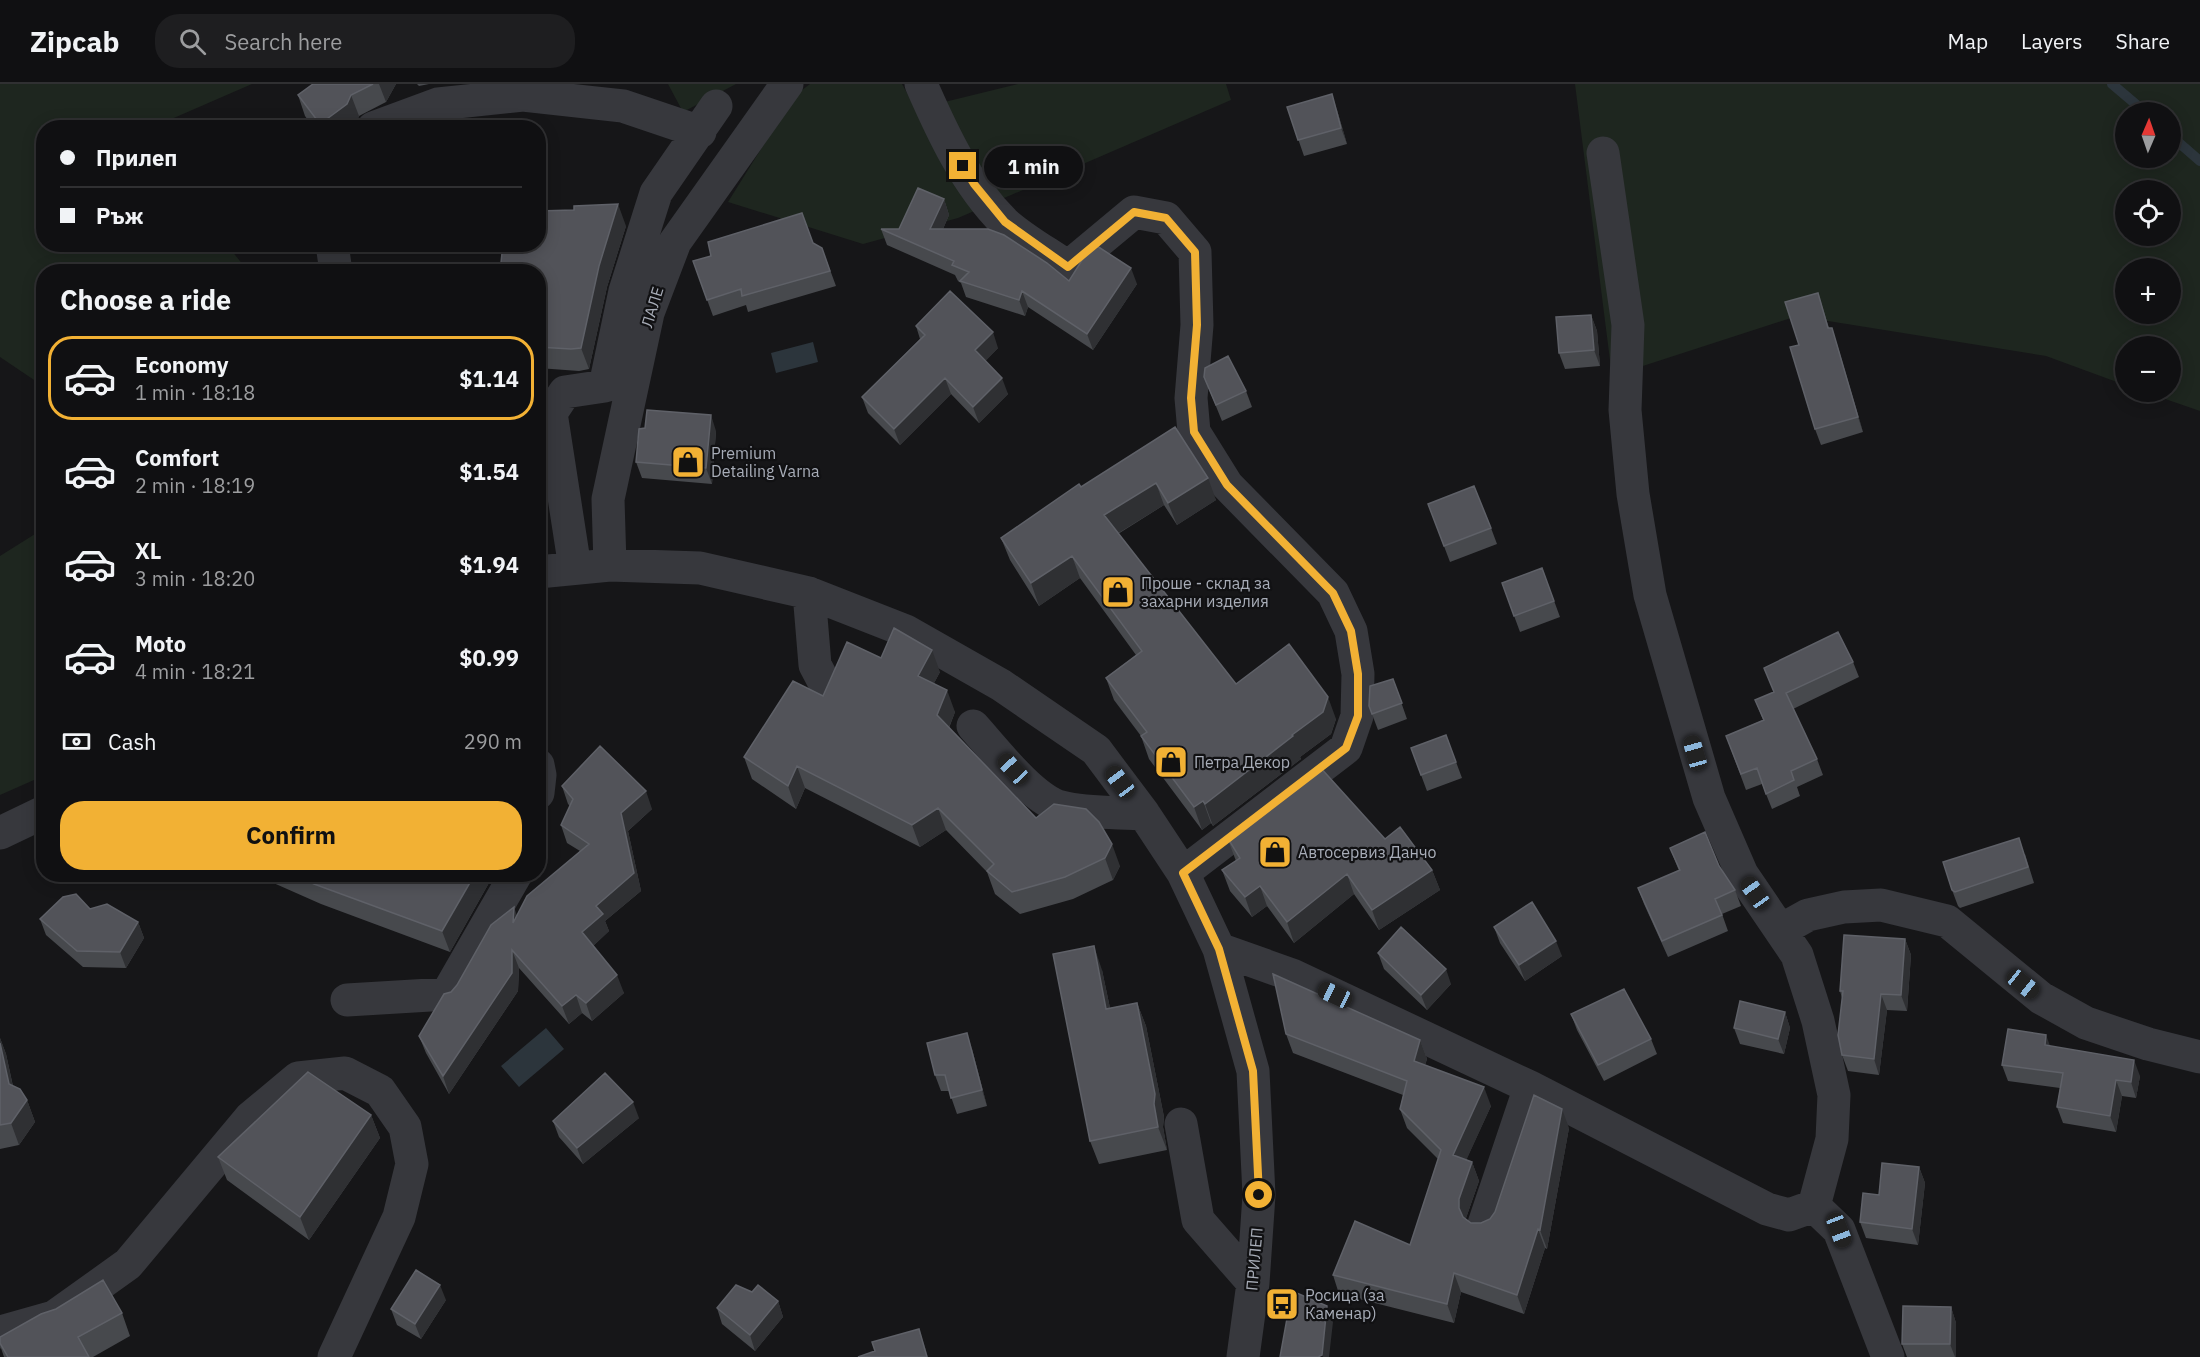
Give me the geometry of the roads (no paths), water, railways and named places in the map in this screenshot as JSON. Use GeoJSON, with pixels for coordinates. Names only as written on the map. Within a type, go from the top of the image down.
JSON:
{"type":"FeatureCollection","features":[{"type":"Feature","properties":{"kind":"street","name":"ЛАЛЕ"},"geometry":{"type":"LineString","coordinates":[[610,565],[608,499],[652,303],[675,242],[788,84]]}},
{"type":"Feature","properties":{"kind":"street"},"geometry":{"type":"LineString","coordinates":[[921,84],[942,131],[974,184],[1005,222],[1068,267],[1134,212],[1166,218],[1195,252],[1197,325],[1191,398],[1194,432],[1227,485],[1333,593],[1351,631],[1358,674],[1358,716],[1346,748],[1183,873]]}},
{"type":"Feature","properties":{"kind":"street"},"geometry":{"type":"LineString","coordinates":[[395,120],[438,104],[523,94],[708,119],[656,193],[619,291],[605,386],[565,392],[546,410]]}},
{"type":"Feature","properties":{"kind":"street"},"geometry":{"type":"LineString","coordinates":[[1603,153],[1628,325],[1625,410],[1633,494],[1650,595],[1709,798],[1742,874],[1797,955],[1818,1021],[1834,1095],[1832,1138],[1814,1206]]}},
{"type":"Feature","properties":{"kind":"street"},"geometry":{"type":"LineString","coordinates":[[546,416],[575,568]]}},
{"type":"Feature","properties":{"kind":"street","name":"ПРИЛЕП"},"geometry":{"type":"LineString","coordinates":[[546,571],[610,565],[700,568],[809,593],[906,631],[1001,685],[1096,750],[1144,813],[1183,873],[1219,949],[1253,1071],[1259,1195],[1253,1283],[1243,1357]]}},
{"type":"Feature","properties":{"kind":"street"},"geometry":{"type":"LineString","coordinates":[[809,593],[815,665],[824,682]]}},
{"type":"Feature","properties":{"kind":"street"},"geometry":{"type":"LineString","coordinates":[[973,726],[1040,797],[1060,807],[1144,813]]}},
{"type":"Feature","properties":{"kind":"street"},"geometry":{"type":"LineString","coordinates":[[0,833],[36,816]]}},
{"type":"Feature","properties":{"kind":"street"},"geometry":{"type":"LineString","coordinates":[[347,1000],[447,994],[511,882]]}},
{"type":"Feature","properties":{"kind":"street"},"geometry":{"type":"LineString","coordinates":[[1781,930],[1809,915],[1844,907],[1881,905],[1947,921],[2041,998],[2086,1023],[2148,1044],[2200,1057]]}},
{"type":"Feature","properties":{"kind":"street"},"geometry":{"type":"LineString","coordinates":[[1219,949],[1292,975],[1530,1086],[1767,1209],[1790,1215],[1814,1206]]}},
{"type":"Feature","properties":{"kind":"street"},"geometry":{"type":"LineString","coordinates":[[0,1332],[54,1317],[128,1264],[250,1118],[298,1078],[345,1073],[380,1091],[405,1127],[412,1164],[399,1217],[334,1357]]}},
{"type":"Feature","properties":{"kind":"street"},"geometry":{"type":"LineString","coordinates":[[1484,1224],[1530,1086]]}},
{"type":"Feature","properties":{"kind":"street"},"geometry":{"type":"LineString","coordinates":[[1180,1124],[1198,1220],[1253,1283]]}},
{"type":"Feature","properties":{"kind":"street"},"geometry":{"type":"LineString","coordinates":[[1814,1206],[1839,1230],[1888,1357]]}},
{"type":"Feature","properties":{"kind":"waterway"},"geometry":{"type":"LineString","coordinates":[[2112,84],[2133,102]]}},
{"type":"Feature","properties":{"kind":"waterway"},"geometry":{"type":"LineString","coordinates":[[2181,145],[2200,161]]}},
{"type":"Feature","properties":{"kind":"place","name":"Premium Detailing Varna"},"geometry":{"type":"Point","coordinates":[688,462]}},
{"type":"Feature","properties":{"kind":"place","name":"Проше - склад за захарни изделия"},"geometry":{"type":"Point","coordinates":[1118,592]}},
{"type":"Feature","properties":{"kind":"place","name":"Петра Декор"},"geometry":{"type":"Point","coordinates":[1171,762]}},
{"type":"Feature","properties":{"kind":"place","name":"Автосервиз Данчо"},"geometry":{"type":"Point","coordinates":[1275,852]}},
{"type":"Feature","properties":{"kind":"place","name":"Росица (за Каменар)"},"geometry":{"type":"Point","coordinates":[1282,1304]}}]}
